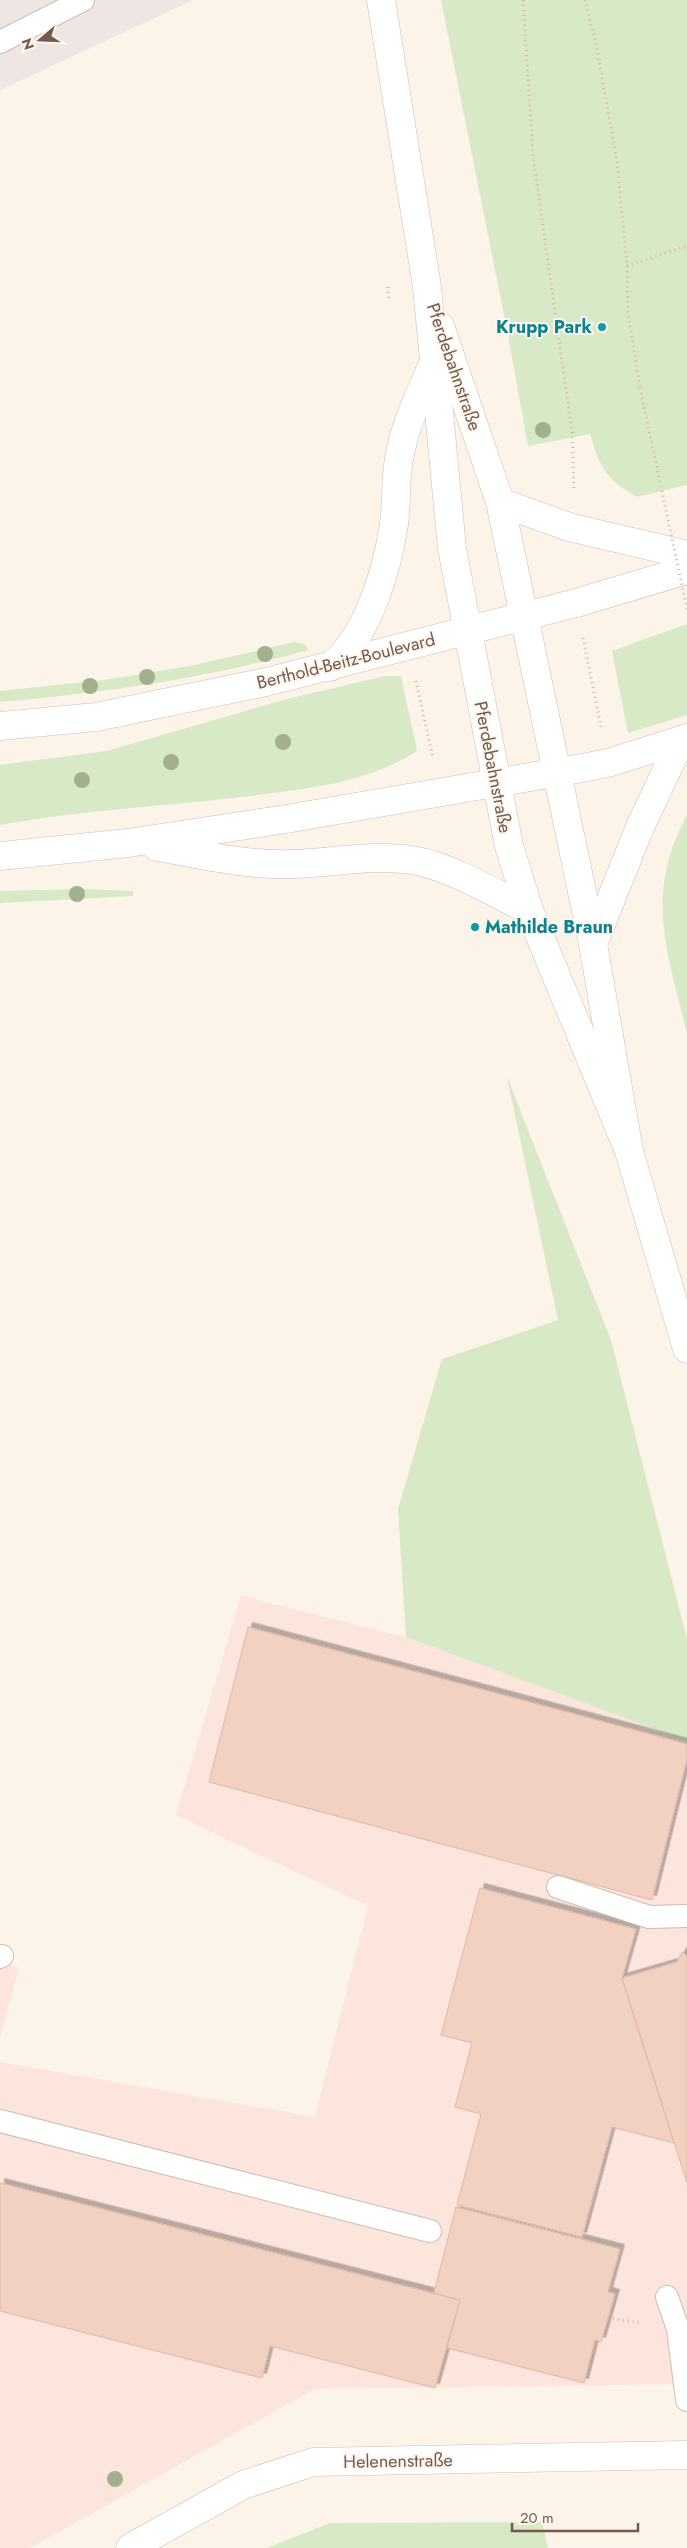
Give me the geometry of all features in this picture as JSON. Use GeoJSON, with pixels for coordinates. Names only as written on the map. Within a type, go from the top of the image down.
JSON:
{"type":"FeatureCollection","features":[{"type":"Feature","properties":{"kind":"street","name":"Pferdebahnstraße"},"geometry":{"type":"LineString","coordinates":[[381,0],[409,162],[427,287],[452,548],[495,782],[509,846],[529,910],[629,1151],[687,1349]]}},
{"type":"Feature","properties":{"kind":"street","name":"Pferdebahnstraße"},"geometry":{"type":"LineString","coordinates":[[427,287],[500,502],[593,944],[629,1151]]}},
{"type":"Feature","properties":{"kind":"street","name":"Pferdebahnstraße"},"geometry":{"type":"LineString","coordinates":[[330,666],[354,641],[378,586],[394,524],[398,462],[405,432],[433,363]]}},
{"type":"Feature","properties":{"kind":"street"},"geometry":{"type":"LineString","coordinates":[[500,502],[569,527],[687,555]]}},
{"type":"Feature","properties":{"kind":"street","name":"Berthold-Beitz-Boulevard"},"geometry":{"type":"LineString","coordinates":[[0,726],[96,717],[200,697],[576,603],[687,570]]}},
{"type":"Feature","properties":{"kind":"street"},"geometry":{"type":"LineString","coordinates":[[0,856],[128,843],[286,819],[608,763],[684,739]]}},
{"type":"Feature","properties":{"kind":"street"},"geometry":{"type":"LineString","coordinates":[[593,944],[640,827],[684,739]]}},
{"type":"Feature","properties":{"kind":"street"},"geometry":{"type":"LineString","coordinates":[[128,843],[259,864],[293,864],[356,858],[395,858],[419,862],[445,870],[529,910]]}},
{"type":"Feature","properties":{"kind":"street","name":"Helenenstraße"},"geometry":{"type":"LineString","coordinates":[[130,2548],[243,2485],[313,2462],[687,2455]]}},
{"type":"Feature","properties":{"kind":"lane"},"geometry":{"type":"LineString","coordinates":[[0,42],[83,0]]}},
{"type":"Feature","properties":{"kind":"lane"},"geometry":{"type":"LineString","coordinates":[[558,1887],[649,1916],[687,1916]]}},
{"type":"Feature","properties":{"kind":"lane"},"geometry":{"type":"LineString","coordinates":[[0,2121],[430,2231]]}},
{"type":"Feature","properties":{"kind":"lane"},"geometry":{"type":"LineString","coordinates":[[666,2297],[684,2341],[687,2400]]}},
{"type":"Feature","properties":{"kind":"path"},"geometry":{"type":"LineString","coordinates":[[524,0],[533,156],[572,432],[574,496]]}},
{"type":"Feature","properties":{"kind":"path"},"geometry":{"type":"LineString","coordinates":[[585,0],[595,39],[617,160],[627,266],[628,312],[640,388],[687,609]]}},
{"type":"Feature","properties":{"kind":"path"},"geometry":{"type":"LineString","coordinates":[[627,266],[687,246]]}},
{"type":"Feature","properties":{"kind":"path"},"geometry":{"type":"LineString","coordinates":[[576,603],[608,763]]}},
{"type":"Feature","properties":{"kind":"path"},"geometry":{"type":"LineString","coordinates":[[411,645],[419,696],[440,791]]}},
{"type":"Feature","properties":{"kind":"shaded area"},"geometry":{"type":"Polygon","coordinates":[[[0,0],[193,0],[0,90],[0,0]]]}},
{"type":"Feature","properties":{"kind":"shaded area"},"geometry":{"type":"Polygon","coordinates":[[[241,1596],[406,1637],[687,1741],[687,2384],[314,2389],[30,2548],[0,2548],[0,2062],[315,2117],[368,1906],[176,1815],[241,1596]]]}},
{"type":"Feature","properties":{"kind":"shaded area"},"geometry":{"type":"Polygon","coordinates":[[[0,1961],[19,1968],[0,2037],[0,1961]]]}},
{"type":"Feature","properties":{"kind":"green space"},"geometry":{"type":"Polygon","coordinates":[[[441,0],[687,0],[687,485],[637,497],[626,491],[611,478],[597,456],[590,434],[528,446],[507,330],[441,0]]]}},
{"type":"Feature","properties":{"kind":"green space"},"geometry":{"type":"Polygon","coordinates":[[[687,624],[687,715],[628,733],[612,651],[687,624]]]}},
{"type":"Feature","properties":{"kind":"green space"},"geometry":{"type":"Polygon","coordinates":[[[295,642],[306,645],[308,650],[232,669],[156,683],[0,702],[0,691],[104,680],[190,666],[295,642]]]}},
{"type":"Feature","properties":{"kind":"green space"},"geometry":{"type":"Polygon","coordinates":[[[385,676],[401,676],[417,751],[399,762],[380,770],[340,782],[299,790],[96,811],[0,825],[0,765],[107,751],[287,699],[385,676]]]}},
{"type":"Feature","properties":{"kind":"green space"},"geometry":{"type":"Polygon","coordinates":[[[687,815],[687,1033],[667,949],[663,923],[663,898],[666,871],[674,844],[687,815]]]}},
{"type":"Feature","properties":{"kind":"green space"},"geometry":{"type":"Polygon","coordinates":[[[86,889],[133,891],[133,896],[0,903],[0,891],[86,889]]]}},
{"type":"Feature","properties":{"kind":"green space"},"geometry":{"type":"Polygon","coordinates":[[[507,1077],[611,1340],[687,1639],[687,1741],[406,1637],[398,1509],[442,1359],[558,1320],[507,1077]]]}},
{"type":"Feature","properties":{"kind":"green space"},"geometry":{"type":"Polygon","coordinates":[[[542,2522],[548,2548],[267,2548],[330,2523],[542,2522]]]}},
{"type":"Feature","properties":{"kind":"building"},"geometry":{"type":"Polygon","coordinates":[[[248,1627],[687,1744],[687,1759],[652,1900],[209,1782],[248,1627]]]}},
{"type":"Feature","properties":{"kind":"building"},"geometry":{"type":"Polygon","coordinates":[[[480,1888],[636,1929],[622,1978],[674,2143],[612,2127],[582,2237],[457,2205],[481,2114],[455,2107],[472,2043],[441,2035],[480,1888]]]}},
{"type":"Feature","properties":{"kind":"building"},"geometry":{"type":"Polygon","coordinates":[[[682,1952],[687,1956],[687,2183],[622,1978],[677,1962],[682,1952]]]}},
{"type":"Feature","properties":{"kind":"building"},"geometry":{"type":"Polygon","coordinates":[[[0,2183],[460,2300],[435,2388],[270,2346],[262,2378],[0,2311],[0,2183]]]}},
{"type":"Feature","properties":{"kind":"building"},"geometry":{"type":"Polygon","coordinates":[[[456,2207],[620,2249],[608,2292],[615,2294],[601,2342],[595,2340],[584,2383],[447,2348],[460,2300],[434,2293],[456,2207]]]}},
{"type":"Feature","properties":{"kind":"place","name":"Krupp Park"},"geometry":{"type":"Point","coordinates":[602,327]}},
{"type":"Feature","properties":{"kind":"place","name":"Mathilde Braun"},"geometry":{"type":"Point","coordinates":[475,927]}}]}
